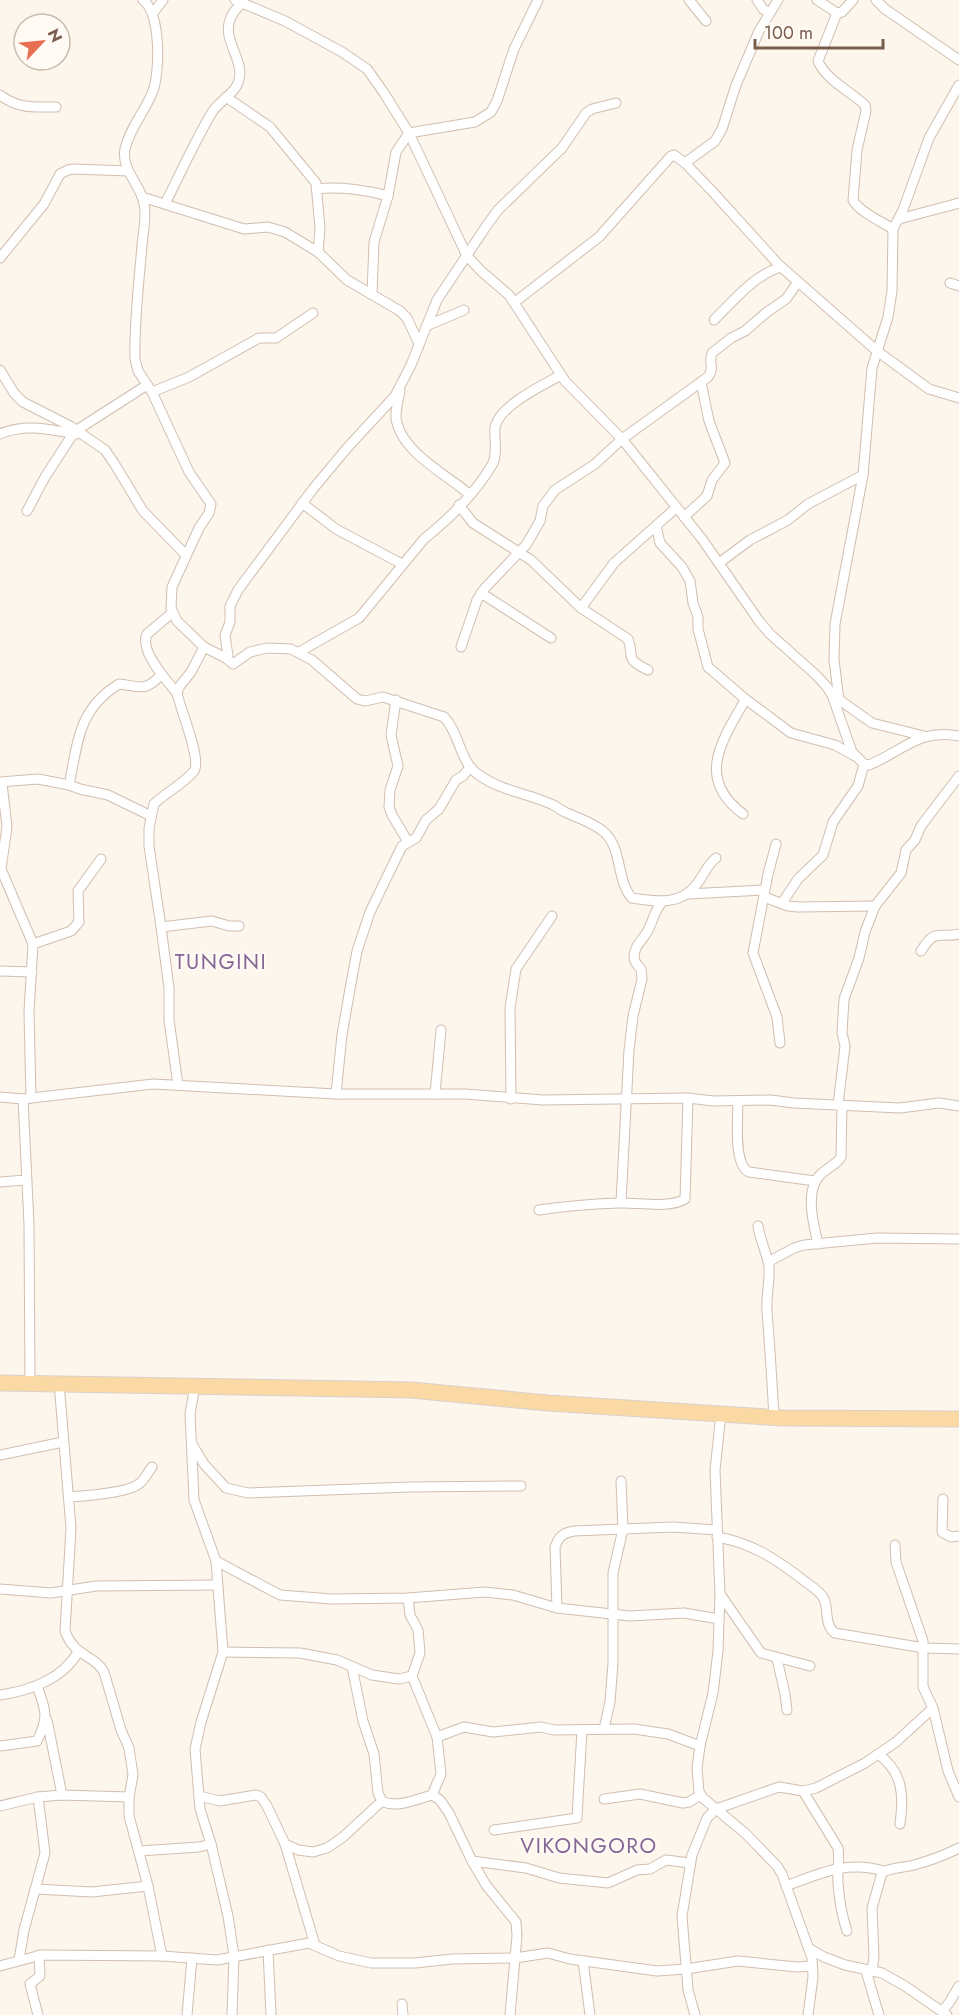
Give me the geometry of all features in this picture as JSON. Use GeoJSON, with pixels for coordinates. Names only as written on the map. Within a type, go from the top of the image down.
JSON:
{"type":"FeatureCollection","features":[{"type":"Feature","properties":{"kind":"main road"},"geometry":{"type":"LineString","coordinates":[[0,1383],[411,1390],[548,1403],[774,1418],[959,1419]]}},
{"type":"Feature","properties":{"kind":"street"},"geometry":{"type":"LineString","coordinates":[[143,0],[153,13],[157,51],[154,87],[135,121],[128,138],[125,156],[128,171],[145,204],[135,359],[138,371],[189,472],[211,504],[209,513],[172,587],[170,601],[172,613],[177,621],[204,647],[233,664],[251,652]]}},
{"type":"Feature","properties":{"kind":"street"},"geometry":{"type":"LineString","coordinates":[[153,13],[163,0]]}},
{"type":"Feature","properties":{"kind":"street"},"geometry":{"type":"LineString","coordinates":[[372,294],[374,242],[388,196],[396,152],[409,133],[475,122],[491,112],[497,101],[513,49],[538,0]]}},
{"type":"Feature","properties":{"kind":"street"},"geometry":{"type":"LineString","coordinates":[[689,0],[706,21]]}},
{"type":"Feature","properties":{"kind":"street"},"geometry":{"type":"LineString","coordinates":[[757,0],[769,13]]}},
{"type":"Feature","properties":{"kind":"street"},"geometry":{"type":"LineString","coordinates":[[685,163],[706,149],[718,135],[736,85],[769,13],[778,0]]}},
{"type":"Feature","properties":{"kind":"street"},"geometry":{"type":"LineString","coordinates":[[817,0],[837,13],[842,12],[853,0]]}},
{"type":"Feature","properties":{"kind":"street"},"geometry":{"type":"LineString","coordinates":[[876,0],[885,9],[959,60]]}},
{"type":"Feature","properties":{"kind":"street"},"geometry":{"type":"LineString","coordinates":[[165,204],[211,113],[236,87],[240,76],[240,65],[230,40],[229,22],[238,1],[285,21],[361,64],[378,84],[409,133],[467,256],[515,302],[561,375],[622,439],[684,516],[764,628],[816,675],[836,697],[873,723],[924,736],[948,734],[959,736]]}},
{"type":"Feature","properties":{"kind":"street"},"geometry":{"type":"LineString","coordinates":[[837,13],[818,61],[834,80],[865,105],[866,111],[856,156],[853,200],[861,210],[893,229]]}},
{"type":"Feature","properties":{"kind":"street"},"geometry":{"type":"LineString","coordinates":[[855,756],[848,741],[836,697],[835,624],[863,475],[872,368],[888,317],[892,291],[893,229],[899,219],[929,138],[959,86]]}},
{"type":"Feature","properties":{"kind":"street"},"geometry":{"type":"LineString","coordinates":[[0,95],[15,105],[56,107]]}},
{"type":"Feature","properties":{"kind":"street"},"geometry":{"type":"LineString","coordinates":[[226,97],[270,127],[316,183],[320,229],[318,252]]}},
{"type":"Feature","properties":{"kind":"street"},"geometry":{"type":"LineString","coordinates":[[226,658],[225,635],[230,622],[230,606],[234,596],[302,503],[347,448],[395,396],[438,300],[473,244],[498,210],[562,148],[586,113],[591,109],[616,103]]}},
{"type":"Feature","properties":{"kind":"street"},"geometry":{"type":"LineString","coordinates":[[515,302],[599,237],[671,156],[678,157],[781,267],[877,351],[929,389],[959,398]]}},
{"type":"Feature","properties":{"kind":"street"},"geometry":{"type":"LineString","coordinates":[[0,258],[44,204],[60,174],[73,169],[128,171]]}},
{"type":"Feature","properties":{"kind":"street"},"geometry":{"type":"LineString","coordinates":[[317,189],[340,188],[388,196]]}},
{"type":"Feature","properties":{"kind":"street"},"geometry":{"type":"LineString","coordinates":[[142,197],[244,229],[268,227],[279,229],[318,252],[347,280],[405,315],[419,344]]}},
{"type":"Feature","properties":{"kind":"street"},"geometry":{"type":"LineString","coordinates":[[899,219],[959,204]]}},
{"type":"Feature","properties":{"kind":"street"},"geometry":{"type":"LineString","coordinates":[[769,271],[770,255]]}},
{"type":"Feature","properties":{"kind":"street"},"geometry":{"type":"LineString","coordinates":[[714,320],[744,290],[769,271],[781,267]]}},
{"type":"Feature","properties":{"kind":"street"},"geometry":{"type":"LineString","coordinates":[[461,647],[471,614],[481,593],[519,553],[536,530],[543,506],[555,490],[595,464],[622,439],[701,382],[712,371],[712,353],[786,299],[798,282]]}},
{"type":"Feature","properties":{"kind":"street"},"geometry":{"type":"LineString","coordinates":[[426,326],[464,310]]}},
{"type":"Feature","properties":{"kind":"street"},"geometry":{"type":"LineString","coordinates":[[27,511],[45,477],[75,432],[149,389],[189,377],[258,338],[276,339],[313,314]]}},
{"type":"Feature","properties":{"kind":"street"},"geometry":{"type":"LineString","coordinates":[[0,369],[14,393],[23,402],[86,436],[110,455],[143,511],[186,555]]}},
{"type":"Feature","properties":{"kind":"street"},"geometry":{"type":"LineString","coordinates":[[298,652],[359,618],[424,538],[469,494],[494,461],[495,427],[502,414],[529,392],[561,375]]}},
{"type":"Feature","properties":{"kind":"street"},"geometry":{"type":"LineString","coordinates":[[684,516],[707,496],[711,480],[725,463],[710,421],[701,382]]}},
{"type":"Feature","properties":{"kind":"street"},"geometry":{"type":"LineString","coordinates":[[400,388],[396,417],[400,431],[419,455],[469,494]]}},
{"type":"Feature","properties":{"kind":"street"},"geometry":{"type":"LineString","coordinates":[[0,434],[24,427],[75,432]]}},
{"type":"Feature","properties":{"kind":"street"},"geometry":{"type":"LineString","coordinates":[[719,563],[750,540],[788,520],[807,504],[863,475]]}},
{"type":"Feature","properties":{"kind":"street"},"geometry":{"type":"LineString","coordinates":[[302,503],[336,529],[402,564]]}},
{"type":"Feature","properties":{"kind":"street"},"geometry":{"type":"LineString","coordinates":[[459,505],[473,523],[531,560],[581,608],[628,639],[632,659],[648,670]]}},
{"type":"Feature","properties":{"kind":"street"},"geometry":{"type":"LineString","coordinates":[[581,608],[614,563],[676,508]]}},
{"type":"Feature","properties":{"kind":"street"},"geometry":{"type":"LineString","coordinates":[[656,526],[660,543],[682,567],[690,581],[693,603],[698,617],[698,629],[708,667],[744,698],[791,733],[835,745],[864,764],[872,764],[924,736]]}},
{"type":"Feature","properties":{"kind":"street"},"geometry":{"type":"LineString","coordinates":[[481,593],[551,638]]}},
{"type":"Feature","properties":{"kind":"street"},"geometry":{"type":"LineString","coordinates":[[172,613],[145,638],[148,652],[161,675],[177,693],[195,752],[195,766],[190,774],[156,801],[152,807],[149,846],[169,988],[169,1020],[178,1085]]}},
{"type":"Feature","properties":{"kind":"street"},"geometry":{"type":"LineString","coordinates":[[177,693],[204,647]]}},
{"type":"Feature","properties":{"kind":"street"},"geometry":{"type":"LineString","coordinates":[[227,648],[251,652],[284,648],[298,652],[322,668],[357,699],[365,701],[383,697],[446,719],[470,767],[489,782],[551,804],[588,821],[602,831],[613,843],[630,897],[662,902],[688,894],[764,894],[782,903],[798,907],[875,906]]}},
{"type":"Feature","properties":{"kind":"street"},"geometry":{"type":"LineString","coordinates":[[69,785],[79,736],[83,722],[90,711],[107,692],[119,684],[146,687],[161,675]]}},
{"type":"Feature","properties":{"kind":"street"},"geometry":{"type":"LineString","coordinates":[[743,814],[722,792],[716,774],[717,756],[744,698]]}},
{"type":"Feature","properties":{"kind":"street"},"geometry":{"type":"LineString","coordinates":[[396,700],[391,735],[398,766],[390,790],[389,807],[408,842]]}},
{"type":"Feature","properties":{"kind":"street"},"geometry":{"type":"LineString","coordinates":[[782,903],[798,879],[823,855],[833,822],[858,786],[864,764]]}},
{"type":"Feature","properties":{"kind":"street"},"geometry":{"type":"LineString","coordinates":[[336,1094],[342,1035],[362,933],[402,846],[416,838],[426,820],[439,809],[456,780],[464,776],[470,767]]}},
{"type":"Feature","properties":{"kind":"street"},"geometry":{"type":"LineString","coordinates":[[818,1244],[812,1194],[815,1181],[841,1156],[840,1105],[845,1046],[842,1033],[844,999],[875,906],[901,873],[906,850],[915,840],[921,826],[959,776]]}},
{"type":"Feature","properties":{"kind":"street"},"geometry":{"type":"LineString","coordinates":[[30,1383],[26,1143],[33,944],[1,869],[7,827],[1,782],[38,779],[69,785],[108,795],[151,816]]}},
{"type":"Feature","properties":{"kind":"street"},"geometry":{"type":"LineString","coordinates":[[776,844],[754,940],[753,956],[777,1017],[780,1043]]}},
{"type":"Feature","properties":{"kind":"street"},"geometry":{"type":"LineString","coordinates":[[688,894],[698,883],[709,864],[716,858]]}},
{"type":"Feature","properties":{"kind":"street"},"geometry":{"type":"LineString","coordinates":[[33,944],[71,931],[79,922],[78,891],[101,859]]}},
{"type":"Feature","properties":{"kind":"street"},"geometry":{"type":"LineString","coordinates":[[621,1202],[630,1032],[642,973],[635,963],[634,955],[636,946],[649,930],[662,902]]}},
{"type":"Feature","properties":{"kind":"street"},"geometry":{"type":"LineString","coordinates":[[511,1099],[510,1008],[516,969],[552,916]]}},
{"type":"Feature","properties":{"kind":"street"},"geometry":{"type":"LineString","coordinates":[[161,927],[212,921],[229,926],[239,926]]}},
{"type":"Feature","properties":{"kind":"street"},"geometry":{"type":"LineString","coordinates":[[921,951],[930,938],[938,934],[959,934]]}},
{"type":"Feature","properties":{"kind":"street"},"geometry":{"type":"LineString","coordinates":[[0,971],[32,972]]}},
{"type":"Feature","properties":{"kind":"street"},"geometry":{"type":"LineString","coordinates":[[435,1094],[441,1030]]}},
{"type":"Feature","properties":{"kind":"street"},"geometry":{"type":"LineString","coordinates":[[0,1097],[27,1098],[153,1084],[336,1094],[465,1094],[543,1101],[688,1098],[713,1101],[771,1100],[900,1108],[939,1103],[959,1106]]}},
{"type":"Feature","properties":{"kind":"street"},"geometry":{"type":"LineString","coordinates":[[539,1210],[621,1202],[657,1204],[681,1202],[685,1199],[688,1098]]}},
{"type":"Feature","properties":{"kind":"street"},"geometry":{"type":"LineString","coordinates":[[738,1101],[738,1141],[740,1164],[743,1170],[815,1181]]}},
{"type":"Feature","properties":{"kind":"street"},"geometry":{"type":"LineString","coordinates":[[0,1182],[26,1180]]}},
{"type":"Feature","properties":{"kind":"street"},"geometry":{"type":"LineString","coordinates":[[758,1226],[763,1251],[768,1262],[766,1297],[772,1359],[774,1418]]}},
{"type":"Feature","properties":{"kind":"street"},"geometry":{"type":"LineString","coordinates":[[768,1262],[794,1248],[818,1244],[877,1238],[959,1239]]}},
{"type":"Feature","properties":{"kind":"street"},"geometry":{"type":"LineString","coordinates":[[59,1383],[71,1528],[65,1631],[69,1641],[78,1652],[100,1665],[104,1672],[129,1749],[133,1775],[129,1797],[129,1816],[148,1886],[162,1956]]}},
{"type":"Feature","properties":{"kind":"street"},"geometry":{"type":"LineString","coordinates":[[195,1385],[190,1414],[194,1500],[216,1561],[223,1652],[195,1749],[200,1809],[228,1916],[234,1956],[232,2015]]}},
{"type":"Feature","properties":{"kind":"street"},"geometry":{"type":"LineString","coordinates":[[721,1413],[715,1470],[720,1594],[718,1651],[713,1693],[697,1768],[701,1795],[769,1857],[777,1866],[786,1886],[810,1949],[812,1966],[808,2015]]}},
{"type":"Feature","properties":{"kind":"street"},"geometry":{"type":"LineString","coordinates":[[0,1455],[63,1442]]}},
{"type":"Feature","properties":{"kind":"street"},"geometry":{"type":"LineString","coordinates":[[190,1442],[204,1464],[226,1488],[248,1493],[410,1487],[521,1486]]}},
{"type":"Feature","properties":{"kind":"street"},"geometry":{"type":"LineString","coordinates":[[69,1497],[102,1494],[134,1487],[140,1484],[152,1467]]}},
{"type":"Feature","properties":{"kind":"street"},"geometry":{"type":"LineString","coordinates":[[604,1729],[610,1702],[613,1573],[623,1529],[621,1480]]}},
{"type":"Feature","properties":{"kind":"street"},"geometry":{"type":"LineString","coordinates":[[943,1499],[942,1532],[951,1537],[959,1536]]}},
{"type":"Feature","properties":{"kind":"street"},"geometry":{"type":"LineString","coordinates":[[557,1608],[555,1547],[558,1538],[565,1533],[673,1527],[717,1534],[742,1542],[786,1566],[824,1597],[828,1624],[835,1633],[924,1648],[959,1649]]}},
{"type":"Feature","properties":{"kind":"street"},"geometry":{"type":"LineString","coordinates":[[895,1545],[896,1562],[924,1648],[922,1683],[933,1708],[948,1771],[959,1797]]}},
{"type":"Feature","properties":{"kind":"street"},"geometry":{"type":"LineString","coordinates":[[216,1561],[280,1594],[332,1599],[408,1598],[485,1592],[513,1595],[557,1608],[630,1616],[684,1613],[719,1619]]}},
{"type":"Feature","properties":{"kind":"street"},"geometry":{"type":"LineString","coordinates":[[0,1589],[51,1593],[96,1586],[217,1584]]}},
{"type":"Feature","properties":{"kind":"street"},"geometry":{"type":"LineString","coordinates":[[720,1594],[761,1653],[810,1666]]}},
{"type":"Feature","properties":{"kind":"street"},"geometry":{"type":"LineString","coordinates":[[408,1598],[410,1615],[418,1630],[420,1653],[412,1676],[437,1737],[441,1773],[432,1795]]}},
{"type":"Feature","properties":{"kind":"street"},"geometry":{"type":"LineString","coordinates":[[0,1695],[37,1686],[72,1664],[78,1652]]}},
{"type":"Feature","properties":{"kind":"street"},"geometry":{"type":"LineString","coordinates":[[223,1652],[300,1653],[337,1660],[381,1676],[399,1679],[412,1676]]}},
{"type":"Feature","properties":{"kind":"street"},"geometry":{"type":"LineString","coordinates":[[777,1659],[787,1710]]}},
{"type":"Feature","properties":{"kind":"street"},"geometry":{"type":"LineString","coordinates":[[352,1667],[363,1721],[374,1754],[377,1787],[382,1801],[398,1804],[432,1795],[440,1800],[486,1885],[516,1922],[517,1936],[510,2015]]}},
{"type":"Feature","properties":{"kind":"street"},"geometry":{"type":"LineString","coordinates":[[37,1686],[44,1704],[62,1795]]}},
{"type":"Feature","properties":{"kind":"street"},"geometry":{"type":"LineString","coordinates":[[0,1746],[37,1741],[46,1724],[44,1704]]}},
{"type":"Feature","properties":{"kind":"street"},"geometry":{"type":"LineString","coordinates":[[695,2015],[688,1990],[681,1916],[690,1863],[702,1829],[716,1809],[779,1787],[803,1791],[816,1788],[841,1776],[896,1742],[933,1708]]}},
{"type":"Feature","properties":{"kind":"street"},"geometry":{"type":"LineString","coordinates":[[437,1737],[464,1727],[493,1732],[541,1727],[554,1730],[634,1729],[668,1734],[700,1746]]}},
{"type":"Feature","properties":{"kind":"street"},"geometry":{"type":"LineString","coordinates":[[494,1830],[577,1818],[582,1730]]}},
{"type":"Feature","properties":{"kind":"street"},"geometry":{"type":"LineString","coordinates":[[878,1754],[894,1769],[902,1789],[900,1824]]}},
{"type":"Feature","properties":{"kind":"street"},"geometry":{"type":"LineString","coordinates":[[803,1791],[835,1841],[840,1858],[838,1883],[843,1920],[847,1931]]}},
{"type":"Feature","properties":{"kind":"street"},"geometry":{"type":"LineString","coordinates":[[604,1799],[640,1794],[683,1803],[701,1795]]}},
{"type":"Feature","properties":{"kind":"street"},"geometry":{"type":"LineString","coordinates":[[0,1806],[38,1797],[62,1795],[129,1797]]}},
{"type":"Feature","properties":{"kind":"street"},"geometry":{"type":"LineString","coordinates":[[199,1796],[220,1801],[261,1797],[285,1844],[315,1945]]}},
{"type":"Feature","properties":{"kind":"street"},"geometry":{"type":"LineString","coordinates":[[19,1960],[24,1930],[45,1853],[38,1797]]}},
{"type":"Feature","properties":{"kind":"street"},"geometry":{"type":"LineString","coordinates":[[285,1844],[289,1848],[313,1852],[327,1848],[343,1837],[382,1801]]}},
{"type":"Feature","properties":{"kind":"street"},"geometry":{"type":"LineString","coordinates":[[139,1851],[199,1847],[211,1844]]}},
{"type":"Feature","properties":{"kind":"street"},"geometry":{"type":"LineString","coordinates":[[786,1886],[838,1868],[868,1866],[884,1871],[912,1865],[959,1848]]}},
{"type":"Feature","properties":{"kind":"street"},"geometry":{"type":"LineString","coordinates":[[472,1861],[526,1868],[559,1878],[608,1883],[637,1870],[650,1869],[666,1860],[690,1863]]}},
{"type":"Feature","properties":{"kind":"street"},"geometry":{"type":"LineString","coordinates":[[879,2015],[869,1971],[874,1956],[872,1908],[880,1877],[884,1871]]}},
{"type":"Feature","properties":{"kind":"street"},"geometry":{"type":"LineString","coordinates":[[35,1889],[92,1892],[148,1886]]}},
{"type":"Feature","properties":{"kind":"street"},"geometry":{"type":"LineString","coordinates":[[0,1966],[39,1956],[162,1956],[217,1960],[303,1943],[315,1945],[339,1956],[371,1963],[514,1958],[548,1953],[583,1961],[657,1971],[738,1961],[796,1967],[812,1966]]}},
{"type":"Feature","properties":{"kind":"street"},"geometry":{"type":"LineString","coordinates":[[810,1949],[824,1957],[882,1973],[944,2013],[959,1986]]}},
{"type":"Feature","properties":{"kind":"street"},"geometry":{"type":"LineString","coordinates":[[268,1950],[271,2015]]}},
{"type":"Feature","properties":{"kind":"street"},"geometry":{"type":"LineString","coordinates":[[38,2015],[30,1984],[40,1976],[39,1956]]}},
{"type":"Feature","properties":{"kind":"street"},"geometry":{"type":"LineString","coordinates":[[187,2015],[192,1958]]}},
{"type":"Feature","properties":{"kind":"street"},"geometry":{"type":"LineString","coordinates":[[583,1961],[590,2015]]}},
{"type":"Feature","properties":{"kind":"street"},"geometry":{"type":"LineString","coordinates":[[402,2004],[403,2015]]}},
{"type":"Feature","properties":{"kind":"district","name":"TUNGINI"},"geometry":{"type":"Point","coordinates":[221,962]}},
{"type":"Feature","properties":{"kind":"district","name":"VIKONGORO"},"geometry":{"type":"Point","coordinates":[589,1846]}}]}
